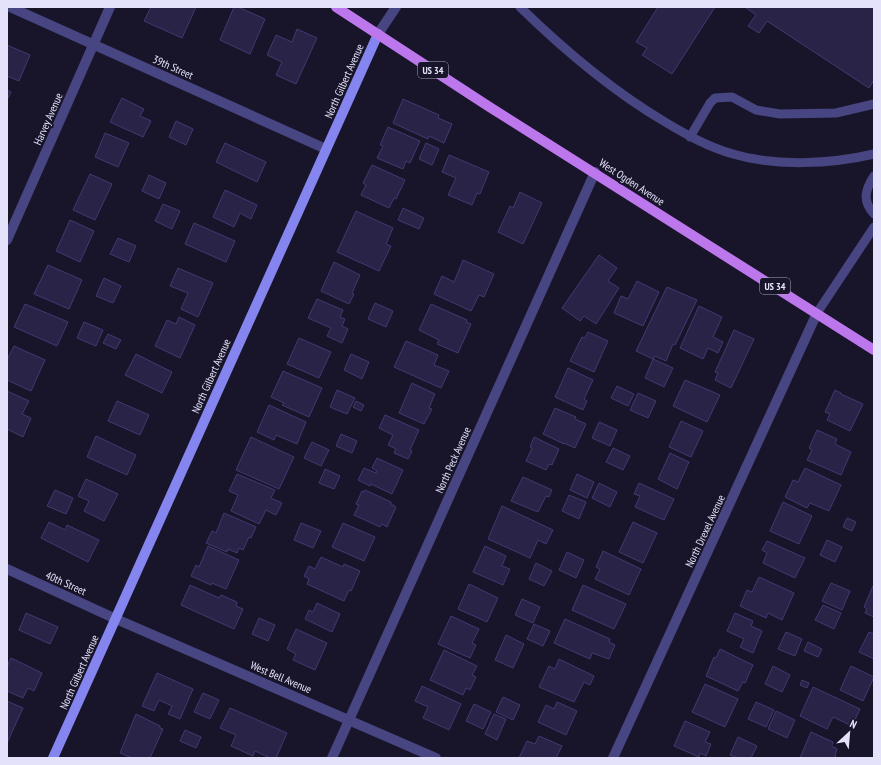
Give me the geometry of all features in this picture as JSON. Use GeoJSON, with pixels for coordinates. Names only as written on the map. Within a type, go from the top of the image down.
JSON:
{"type":"FeatureCollection","features":[{"type":"Feature","properties":{"kind":"main road","name":"US 34"},"geometry":{"type":"LineString","coordinates":[[336,7],[378,34]]}},
{"type":"Feature","properties":{"kind":"main road","name":"West Ogden Avenue"},"geometry":{"type":"LineString","coordinates":[[378,34],[874,350]]}},
{"type":"Feature","properties":{"kind":"street","name":"39th Street"},"geometry":{"type":"LineString","coordinates":[[10,7],[326,149]]}},
{"type":"Feature","properties":{"kind":"street","name":"Harvey Avenue"},"geometry":{"type":"LineString","coordinates":[[7,240],[110,7]]}},
{"type":"Feature","properties":{"kind":"street","name":"North Gilbert Avenue"},"geometry":{"type":"LineString","coordinates":[[53,758],[378,34],[396,7]]}},
{"type":"Feature","properties":{"kind":"street","name":"North Peck Avenue"},"geometry":{"type":"LineString","coordinates":[[332,758],[595,172]]}},
{"type":"Feature","properties":{"kind":"street","name":"North Drexel Avenue"},"geometry":{"type":"LineString","coordinates":[[613,758],[818,313]]}},
{"type":"Feature","properties":{"kind":"street","name":"40th Street"},"geometry":{"type":"LineString","coordinates":[[7,569],[116,619]]}},
{"type":"Feature","properties":{"kind":"street","name":"West Bell Avenue"},"geometry":{"type":"LineString","coordinates":[[116,619],[436,758]]}},
{"type":"Feature","properties":{"kind":"lane"},"geometry":{"type":"LineString","coordinates":[[520,7],[559,44],[615,89],[644,110],[706,145],[756,159],[782,162],[816,162],[874,154]]}},
{"type":"Feature","properties":{"kind":"lane"},"geometry":{"type":"LineString","coordinates":[[690,137],[710,103],[715,98],[732,97],[756,110],[780,114],[836,113],[874,104]]}},
{"type":"Feature","properties":{"kind":"lane"},"geometry":{"type":"LineString","coordinates":[[874,176],[866,193],[866,202],[874,214]]}},
{"type":"Feature","properties":{"kind":"lane"},"geometry":{"type":"LineString","coordinates":[[818,313],[874,228]]}},
{"type":"Feature","properties":{"kind":"building"},"geometry":{"type":"Polygon","coordinates":[[[151,7],[196,7],[182,38],[144,21],[151,7]]]}},
{"type":"Feature","properties":{"kind":"building"},"geometry":{"type":"Polygon","coordinates":[[[234,7],[238,7],[265,19],[250,54],[220,40],[234,7]]]}},
{"type":"Feature","properties":{"kind":"building"},"geometry":{"type":"Polygon","coordinates":[[[658,7],[715,7],[672,74],[642,55],[647,48],[636,42],[658,7]]]}},
{"type":"Feature","properties":{"kind":"building"},"geometry":{"type":"Polygon","coordinates":[[[745,7],[874,7],[874,80],[869,88],[767,21],[759,33],[748,26],[756,15],[745,7]]]}},
{"type":"Feature","properties":{"kind":"building"},"geometry":{"type":"Polygon","coordinates":[[[297,29],[317,38],[296,84],[276,75],[282,62],[267,55],[276,35],[292,42],[297,29]]]}},
{"type":"Feature","properties":{"kind":"building"},"geometry":{"type":"Polygon","coordinates":[[[7,45],[30,55],[19,81],[7,76],[7,45]]]}},
{"type":"Feature","properties":{"kind":"building"},"geometry":{"type":"Polygon","coordinates":[[[7,90],[11,92],[7,100],[7,90]]]}},
{"type":"Feature","properties":{"kind":"building"},"geometry":{"type":"Polygon","coordinates":[[[122,98],[144,109],[140,116],[151,121],[143,137],[110,122],[122,98]]]}},
{"type":"Feature","properties":{"kind":"building"},"geometry":{"type":"Polygon","coordinates":[[[403,99],[439,115],[438,118],[452,124],[444,143],[429,136],[428,139],[393,123],[403,99]]]}},
{"type":"Feature","properties":{"kind":"building"},"geometry":{"type":"Polygon","coordinates":[[[176,121],[193,129],[186,145],[169,137],[176,121]]]}},
{"type":"Feature","properties":{"kind":"building"},"geometry":{"type":"Polygon","coordinates":[[[388,127],[420,141],[410,163],[406,161],[403,169],[377,158],[383,146],[380,145],[388,127]]]}},
{"type":"Feature","properties":{"kind":"building"},"geometry":{"type":"Polygon","coordinates":[[[105,133],[129,143],[118,167],[95,157],[105,133]]]}},
{"type":"Feature","properties":{"kind":"building"},"geometry":{"type":"Polygon","coordinates":[[[225,143],[266,162],[257,182],[216,162],[225,143]]]}},
{"type":"Feature","properties":{"kind":"building"},"geometry":{"type":"Polygon","coordinates":[[[426,143],[439,149],[432,165],[419,159],[426,143]]]}},
{"type":"Feature","properties":{"kind":"building"},"geometry":{"type":"Polygon","coordinates":[[[449,155],[489,172],[480,194],[477,193],[472,205],[448,195],[456,178],[442,172],[449,155]]]}},
{"type":"Feature","properties":{"kind":"building"},"geometry":{"type":"Polygon","coordinates":[[[372,165],[405,180],[396,199],[394,198],[389,208],[361,195],[366,185],[363,183],[372,165]]]}},
{"type":"Feature","properties":{"kind":"building"},"geometry":{"type":"Polygon","coordinates":[[[90,174],[112,184],[95,220],[73,210],[90,174]]]}},
{"type":"Feature","properties":{"kind":"building"},"geometry":{"type":"Polygon","coordinates":[[[149,175],[166,183],[159,199],[142,191],[149,175]]]}},
{"type":"Feature","properties":{"kind":"building"},"geometry":{"type":"Polygon","coordinates":[[[225,190],[257,205],[251,219],[240,213],[234,227],[213,217],[225,190]]]}},
{"type":"Feature","properties":{"kind":"building"},"geometry":{"type":"Polygon","coordinates":[[[520,192],[542,203],[523,244],[498,232],[510,206],[513,208],[520,192]]]}},
{"type":"Feature","properties":{"kind":"building"},"geometry":{"type":"Polygon","coordinates":[[[163,204],[180,211],[172,229],[155,221],[163,204]]]}},
{"type":"Feature","properties":{"kind":"building"},"geometry":{"type":"Polygon","coordinates":[[[403,208],[424,218],[419,229],[398,220],[403,208]]]}},
{"type":"Feature","properties":{"kind":"building"},"geometry":{"type":"Polygon","coordinates":[[[356,211],[393,228],[386,244],[391,246],[379,271],[337,252],[356,211]]]}},
{"type":"Feature","properties":{"kind":"building"},"geometry":{"type":"Polygon","coordinates":[[[70,220],[94,231],[80,262],[56,251],[70,220]]]}},
{"type":"Feature","properties":{"kind":"building"},"geometry":{"type":"Polygon","coordinates":[[[194,223],[235,241],[226,262],[185,244],[194,223]]]}},
{"type":"Feature","properties":{"kind":"building"},"geometry":{"type":"Polygon","coordinates":[[[118,238],[136,246],[129,262],[110,254],[118,238]]]}},
{"type":"Feature","properties":{"kind":"building"},"geometry":{"type":"Polygon","coordinates":[[[599,255],[617,268],[608,281],[619,288],[596,324],[584,316],[580,321],[562,308],[599,255]]]}},
{"type":"Feature","properties":{"kind":"building"},"geometry":{"type":"Polygon","coordinates":[[[463,260],[494,274],[484,297],[479,295],[471,311],[434,294],[442,276],[454,282],[463,260]]]}},
{"type":"Feature","properties":{"kind":"building"},"geometry":{"type":"Polygon","coordinates":[[[334,262],[360,275],[349,304],[321,291],[334,262]]]}},
{"type":"Feature","properties":{"kind":"building"},"geometry":{"type":"Polygon","coordinates":[[[48,265],[82,280],[69,309],[34,294],[48,265]]]}},
{"type":"Feature","properties":{"kind":"building"},"geometry":{"type":"Polygon","coordinates":[[[178,268],[213,283],[198,317],[181,309],[188,293],[170,286],[178,268]]]}},
{"type":"Feature","properties":{"kind":"building"},"geometry":{"type":"Polygon","coordinates":[[[104,278],[121,286],[113,303],[96,296],[104,278]]]}},
{"type":"Feature","properties":{"kind":"building"},"geometry":{"type":"Polygon","coordinates":[[[637,281],[659,292],[643,326],[614,313],[621,296],[628,299],[637,281]]]}},
{"type":"Feature","properties":{"kind":"building"},"geometry":{"type":"Polygon","coordinates":[[[667,287],[697,300],[675,345],[673,344],[666,361],[655,356],[653,359],[636,351],[667,287]]]}},
{"type":"Feature","properties":{"kind":"building"},"geometry":{"type":"Polygon","coordinates":[[[317,299],[343,310],[340,317],[345,319],[342,326],[348,329],[342,343],[327,336],[331,328],[308,318],[317,299]]]}},
{"type":"Feature","properties":{"kind":"building"},"geometry":{"type":"Polygon","coordinates":[[[375,303],[393,311],[386,327],[368,319],[375,303]]]}},
{"type":"Feature","properties":{"kind":"building"},"geometry":{"type":"Polygon","coordinates":[[[25,304],[68,322],[57,346],[14,327],[25,304]]]}},
{"type":"Feature","properties":{"kind":"building"},"geometry":{"type":"Polygon","coordinates":[[[431,304],[467,320],[466,322],[471,324],[458,353],[437,344],[439,340],[419,330],[431,304]]]}},
{"type":"Feature","properties":{"kind":"building"},"geometry":{"type":"Polygon","coordinates":[[[699,306],[722,317],[713,337],[723,342],[718,353],[708,348],[703,359],[680,348],[699,306]]]}},
{"type":"Feature","properties":{"kind":"building"},"geometry":{"type":"Polygon","coordinates":[[[179,317],[195,325],[180,358],[155,346],[167,320],[176,324],[179,317]]]}},
{"type":"Feature","properties":{"kind":"building"},"geometry":{"type":"Polygon","coordinates":[[[84,322],[103,330],[96,346],[77,338],[84,322]]]}},
{"type":"Feature","properties":{"kind":"building"},"geometry":{"type":"Polygon","coordinates":[[[734,330],[754,339],[731,388],[715,380],[718,373],[715,372],[734,330]]]}},
{"type":"Feature","properties":{"kind":"building"},"geometry":{"type":"Polygon","coordinates":[[[588,332],[608,341],[594,372],[570,361],[582,337],[585,338],[588,332]]]}},
{"type":"Feature","properties":{"kind":"building"},"geometry":{"type":"Polygon","coordinates":[[[108,334],[121,340],[116,349],[103,343],[108,334]]]}},
{"type":"Feature","properties":{"kind":"building"},"geometry":{"type":"Polygon","coordinates":[[[299,338],[331,352],[319,378],[287,364],[299,338]]]}},
{"type":"Feature","properties":{"kind":"building"},"geometry":{"type":"Polygon","coordinates":[[[406,341],[438,355],[434,365],[449,371],[441,388],[394,367],[406,341]]]}},
{"type":"Feature","properties":{"kind":"building"},"geometry":{"type":"Polygon","coordinates":[[[14,346],[45,360],[31,391],[7,380],[7,360],[14,346]]]}},
{"type":"Feature","properties":{"kind":"building"},"geometry":{"type":"Polygon","coordinates":[[[136,354],[172,372],[162,393],[125,375],[136,354]]]}},
{"type":"Feature","properties":{"kind":"building"},"geometry":{"type":"Polygon","coordinates":[[[351,354],[369,362],[362,379],[344,370],[351,354]]]}},
{"type":"Feature","properties":{"kind":"building"},"geometry":{"type":"Polygon","coordinates":[[[653,359],[673,368],[664,387],[645,378],[653,359]]]}},
{"type":"Feature","properties":{"kind":"building"},"geometry":{"type":"Polygon","coordinates":[[[568,368],[593,380],[584,399],[587,401],[583,410],[555,397],[568,368]]]}},
{"type":"Feature","properties":{"kind":"building"},"geometry":{"type":"Polygon","coordinates":[[[283,371],[322,388],[309,417],[282,405],[284,403],[271,397],[283,371]]]}},
{"type":"Feature","properties":{"kind":"building"},"geometry":{"type":"Polygon","coordinates":[[[685,380],[720,395],[707,422],[673,406],[685,380]]]}},
{"type":"Feature","properties":{"kind":"building"},"geometry":{"type":"Polygon","coordinates":[[[412,383],[435,394],[429,408],[432,409],[424,424],[399,413],[412,383]]]}},
{"type":"Feature","properties":{"kind":"building"},"geometry":{"type":"Polygon","coordinates":[[[617,386],[634,394],[628,406],[611,398],[617,386]]]}},
{"type":"Feature","properties":{"kind":"building"},"geometry":{"type":"Polygon","coordinates":[[[337,390],[355,398],[347,414],[330,407],[337,390]]]}},
{"type":"Feature","properties":{"kind":"building"},"geometry":{"type":"Polygon","coordinates":[[[835,390],[863,404],[850,431],[827,420],[830,414],[825,412],[835,390]]]}},
{"type":"Feature","properties":{"kind":"building"},"geometry":{"type":"Polygon","coordinates":[[[7,391],[29,401],[22,414],[31,418],[23,437],[7,429],[7,391]]]}},
{"type":"Feature","properties":{"kind":"building"},"geometry":{"type":"Polygon","coordinates":[[[638,393],[656,401],[648,418],[630,410],[638,393]]]}},
{"type":"Feature","properties":{"kind":"building"},"geometry":{"type":"Polygon","coordinates":[[[117,401],[149,415],[140,435],[108,421],[117,401]]]}},
{"type":"Feature","properties":{"kind":"building"},"geometry":{"type":"Polygon","coordinates":[[[356,401],[364,405],[361,411],[353,407],[356,401]]]}},
{"type":"Feature","properties":{"kind":"building"},"geometry":{"type":"Polygon","coordinates":[[[269,405],[306,422],[297,444],[276,435],[274,440],[257,432],[269,405]]]}},
{"type":"Feature","properties":{"kind":"building"},"geometry":{"type":"Polygon","coordinates":[[[555,408],[576,417],[575,419],[586,424],[575,448],[543,434],[555,408]]]}},
{"type":"Feature","properties":{"kind":"building"},"geometry":{"type":"Polygon","coordinates":[[[385,415],[419,430],[410,450],[412,451],[408,459],[394,453],[396,449],[388,445],[393,435],[379,428],[385,415]]]}},
{"type":"Feature","properties":{"kind":"building"},"geometry":{"type":"Polygon","coordinates":[[[681,421],[703,431],[691,457],[669,447],[681,421]]]}},
{"type":"Feature","properties":{"kind":"building"},"geometry":{"type":"Polygon","coordinates":[[[599,422],[617,430],[610,446],[592,438],[599,422]]]}},
{"type":"Feature","properties":{"kind":"building"},"geometry":{"type":"Polygon","coordinates":[[[817,430],[837,439],[835,444],[851,452],[841,475],[807,460],[812,450],[809,448],[817,430]]]}},
{"type":"Feature","properties":{"kind":"building"},"geometry":{"type":"Polygon","coordinates":[[[341,434],[357,441],[352,453],[336,446],[341,434]]]}},
{"type":"Feature","properties":{"kind":"building"},"geometry":{"type":"Polygon","coordinates":[[[96,436],[136,455],[127,475],[87,457],[96,436]]]}},
{"type":"Feature","properties":{"kind":"building"},"geometry":{"type":"Polygon","coordinates":[[[251,437],[294,457],[279,489],[236,470],[251,437]]]}},
{"type":"Feature","properties":{"kind":"building"},"geometry":{"type":"Polygon","coordinates":[[[534,437],[559,449],[552,465],[549,464],[546,470],[526,461],[532,448],[530,447],[534,437]]]}},
{"type":"Feature","properties":{"kind":"building"},"geometry":{"type":"Polygon","coordinates":[[[312,442],[329,450],[321,466],[304,458],[312,442]]]}},
{"type":"Feature","properties":{"kind":"building"},"geometry":{"type":"Polygon","coordinates":[[[613,448],[630,456],[623,470],[606,462],[613,448]]]}},
{"type":"Feature","properties":{"kind":"building"},"geometry":{"type":"Polygon","coordinates":[[[670,453],[689,462],[677,489],[658,479],[670,453]]]}},
{"type":"Feature","properties":{"kind":"building"},"geometry":{"type":"Polygon","coordinates":[[[377,458],[403,470],[392,494],[371,484],[370,486],[358,480],[364,468],[376,473],[377,471],[372,468],[377,458]]]}},
{"type":"Feature","properties":{"kind":"building"},"geometry":{"type":"Polygon","coordinates":[[[805,468],[841,485],[829,511],[810,503],[807,508],[785,497],[793,480],[798,482],[805,468]]]}},
{"type":"Feature","properties":{"kind":"building"},"geometry":{"type":"Polygon","coordinates":[[[325,469],[340,476],[334,489],[319,483],[325,469]]]}},
{"type":"Feature","properties":{"kind":"building"},"geometry":{"type":"Polygon","coordinates":[[[237,474],[275,490],[271,498],[282,503],[276,515],[266,510],[259,524],[231,511],[238,495],[229,491],[237,474]]]}},
{"type":"Feature","properties":{"kind":"building"},"geometry":{"type":"Polygon","coordinates":[[[577,474],[594,482],[587,498],[570,490],[577,474]]]}},
{"type":"Feature","properties":{"kind":"building"},"geometry":{"type":"Polygon","coordinates":[[[523,477],[552,490],[549,497],[546,496],[538,512],[511,501],[523,477]]]}},
{"type":"Feature","properties":{"kind":"building"},"geometry":{"type":"Polygon","coordinates":[[[86,479],[118,494],[104,521],[84,511],[89,501],[78,496],[86,479]]]}},
{"type":"Feature","properties":{"kind":"building"},"geometry":{"type":"Polygon","coordinates":[[[599,483],[617,492],[610,507],[592,498],[599,483]]]}},
{"type":"Feature","properties":{"kind":"building"},"geometry":{"type":"Polygon","coordinates":[[[639,483],[674,499],[664,520],[635,507],[640,496],[634,494],[639,483]]]}},
{"type":"Feature","properties":{"kind":"building"},"geometry":{"type":"Polygon","coordinates":[[[55,490],[73,498],[66,514],[47,506],[55,490]]]}},
{"type":"Feature","properties":{"kind":"building"},"geometry":{"type":"Polygon","coordinates":[[[365,490],[391,502],[391,504],[396,507],[387,527],[382,524],[380,527],[354,515],[359,505],[356,504],[362,491],[364,492],[365,490]]]}},
{"type":"Feature","properties":{"kind":"building"},"geometry":{"type":"Polygon","coordinates":[[[569,495],[586,502],[579,519],[562,511],[569,495]]]}},
{"type":"Feature","properties":{"kind":"building"},"geometry":{"type":"Polygon","coordinates":[[[783,502],[812,516],[799,544],[770,531],[783,502]]]}},
{"type":"Feature","properties":{"kind":"building"},"geometry":{"type":"Polygon","coordinates":[[[502,506],[553,530],[546,544],[538,540],[530,558],[488,539],[502,506]]]}},
{"type":"Feature","properties":{"kind":"building"},"geometry":{"type":"Polygon","coordinates":[[[224,513],[256,527],[243,550],[239,548],[237,553],[228,549],[227,552],[206,543],[212,531],[216,533],[224,513]]]}},
{"type":"Feature","properties":{"kind":"building"},"geometry":{"type":"Polygon","coordinates":[[[847,518],[856,522],[852,531],[843,527],[847,518]]]}},
{"type":"Feature","properties":{"kind":"building"},"geometry":{"type":"Polygon","coordinates":[[[49,522],[65,530],[67,525],[99,540],[88,562],[41,538],[49,522]]]}},
{"type":"Feature","properties":{"kind":"building"},"geometry":{"type":"Polygon","coordinates":[[[633,522],[657,533],[643,563],[619,552],[633,522]]]}},
{"type":"Feature","properties":{"kind":"building"},"geometry":{"type":"Polygon","coordinates":[[[301,523],[321,531],[313,548],[294,540],[301,523]]]}},
{"type":"Feature","properties":{"kind":"building"},"geometry":{"type":"Polygon","coordinates":[[[343,523],[375,537],[364,561],[332,547],[343,523]]]}},
{"type":"Feature","properties":{"kind":"building"},"geometry":{"type":"Polygon","coordinates":[[[827,540],[842,547],[835,562],[820,555],[827,540]]]}},
{"type":"Feature","properties":{"kind":"building"},"geometry":{"type":"Polygon","coordinates":[[[767,541],[805,558],[795,578],[763,563],[767,553],[762,550],[767,541]]]}},
{"type":"Feature","properties":{"kind":"building"},"geometry":{"type":"Polygon","coordinates":[[[208,546],[239,560],[226,589],[212,583],[211,585],[191,576],[196,565],[199,567],[208,546]]]}},
{"type":"Feature","properties":{"kind":"building"},"geometry":{"type":"Polygon","coordinates":[[[485,546],[506,556],[502,566],[510,569],[503,585],[473,572],[485,546]]]}},
{"type":"Feature","properties":{"kind":"building"},"geometry":{"type":"Polygon","coordinates":[[[603,551],[641,569],[629,595],[595,579],[600,569],[596,567],[603,551]]]}},
{"type":"Feature","properties":{"kind":"building"},"geometry":{"type":"Polygon","coordinates":[[[567,552],[584,560],[576,578],[559,570],[567,552]]]}},
{"type":"Feature","properties":{"kind":"building"},"geometry":{"type":"Polygon","coordinates":[[[321,557],[343,567],[344,564],[360,571],[351,591],[349,590],[344,601],[307,584],[309,579],[304,576],[309,566],[315,569],[321,557]]]}},
{"type":"Feature","properties":{"kind":"building"},"geometry":{"type":"Polygon","coordinates":[[[536,563],[552,571],[544,586],[529,579],[536,563]]]}},
{"type":"Feature","properties":{"kind":"building"},"geometry":{"type":"Polygon","coordinates":[[[759,577],[794,593],[782,620],[768,613],[766,618],[740,606],[747,590],[752,592],[759,577]]]}},
{"type":"Feature","properties":{"kind":"building"},"geometry":{"type":"Polygon","coordinates":[[[831,583],[850,591],[842,610],[822,601],[831,583]]]}},
{"type":"Feature","properties":{"kind":"building"},"geometry":{"type":"Polygon","coordinates":[[[469,584],[498,598],[487,622],[458,609],[469,584]]]}},
{"type":"Feature","properties":{"kind":"building"},"geometry":{"type":"Polygon","coordinates":[[[190,585],[219,598],[221,595],[237,602],[236,606],[243,609],[234,629],[181,605],[190,585]]]}},
{"type":"Feature","properties":{"kind":"building"},"geometry":{"type":"Polygon","coordinates":[[[583,585],[626,604],[614,629],[572,610],[583,585]]]}},
{"type":"Feature","properties":{"kind":"building"},"geometry":{"type":"Polygon","coordinates":[[[873,586],[874,617],[865,613],[867,609],[864,607],[873,586]]]}},
{"type":"Feature","properties":{"kind":"building"},"geometry":{"type":"Polygon","coordinates":[[[522,599],[540,607],[533,623],[515,615],[522,599]]]}},
{"type":"Feature","properties":{"kind":"building"},"geometry":{"type":"Polygon","coordinates":[[[317,603],[340,614],[332,632],[305,619],[309,610],[313,612],[317,603]]]}},
{"type":"Feature","properties":{"kind":"building"},"geometry":{"type":"Polygon","coordinates":[[[823,605],[841,613],[834,629],[815,620],[823,605]]]}},
{"type":"Feature","properties":{"kind":"building"},"geometry":{"type":"Polygon","coordinates":[[[26,613],[58,627],[50,644],[19,630],[26,613]]]}},
{"type":"Feature","properties":{"kind":"building"},"geometry":{"type":"Polygon","coordinates":[[[735,613],[753,621],[751,626],[762,631],[753,653],[740,647],[744,639],[727,631],[735,613]]]}},
{"type":"Feature","properties":{"kind":"building"},"geometry":{"type":"Polygon","coordinates":[[[451,616],[479,629],[472,643],[476,645],[470,658],[438,644],[451,616]]]}},
{"type":"Feature","properties":{"kind":"building"},"geometry":{"type":"Polygon","coordinates":[[[259,618],[275,625],[268,641],[252,634],[259,618]]]}},
{"type":"Feature","properties":{"kind":"building"},"geometry":{"type":"Polygon","coordinates":[[[565,619],[610,639],[609,642],[615,645],[609,659],[592,653],[590,659],[554,643],[565,619]]]}},
{"type":"Feature","properties":{"kind":"building"},"geometry":{"type":"Polygon","coordinates":[[[534,624],[550,631],[543,646],[527,639],[534,624]]]}},
{"type":"Feature","properties":{"kind":"building"},"geometry":{"type":"Polygon","coordinates":[[[296,629],[327,643],[315,670],[293,660],[296,654],[287,649],[296,629]]]}},
{"type":"Feature","properties":{"kind":"building"},"geometry":{"type":"Polygon","coordinates":[[[786,632],[802,639],[795,656],[778,649],[786,632]]]}},
{"type":"Feature","properties":{"kind":"building"},"geometry":{"type":"Polygon","coordinates":[[[869,632],[874,634],[874,659],[859,652],[869,632]]]}},
{"type":"Feature","properties":{"kind":"building"},"geometry":{"type":"Polygon","coordinates":[[[506,635],[524,644],[513,668],[495,660],[506,635]]]}},
{"type":"Feature","properties":{"kind":"building"},"geometry":{"type":"Polygon","coordinates":[[[808,642],[822,649],[818,657],[804,651],[808,642]]]}},
{"type":"Feature","properties":{"kind":"building"},"geometry":{"type":"Polygon","coordinates":[[[720,649],[753,665],[745,683],[743,682],[738,691],[706,676],[714,657],[716,658],[720,649]]]}},
{"type":"Feature","properties":{"kind":"building"},"geometry":{"type":"Polygon","coordinates":[[[444,650],[477,666],[472,675],[476,677],[470,690],[466,688],[463,695],[430,680],[444,650]]]}},
{"type":"Feature","properties":{"kind":"building"},"geometry":{"type":"Polygon","coordinates":[[[11,658],[42,673],[34,691],[28,688],[23,698],[7,691],[7,667],[11,658]]]}},
{"type":"Feature","properties":{"kind":"building"},"geometry":{"type":"Polygon","coordinates":[[[559,659],[594,676],[590,685],[584,682],[574,702],[539,687],[549,666],[555,669],[559,659]]]}},
{"type":"Feature","properties":{"kind":"building"},"geometry":{"type":"Polygon","coordinates":[[[773,666],[790,675],[782,692],[765,684],[773,666]]]}},
{"type":"Feature","properties":{"kind":"building"},"geometry":{"type":"Polygon","coordinates":[[[851,666],[874,677],[863,701],[840,690],[851,666]]]}},
{"type":"Feature","properties":{"kind":"building"},"geometry":{"type":"Polygon","coordinates":[[[157,673],[193,689],[180,719],[168,714],[172,706],[159,700],[154,711],[142,706],[157,673]]]}},
{"type":"Feature","properties":{"kind":"building"},"geometry":{"type":"Polygon","coordinates":[[[802,680],[809,683],[807,688],[800,685],[802,680]]]}},
{"type":"Feature","properties":{"kind":"building"},"geometry":{"type":"Polygon","coordinates":[[[705,684],[738,699],[725,727],[692,712],[705,684]]]}},
{"type":"Feature","properties":{"kind":"building"},"geometry":{"type":"Polygon","coordinates":[[[422,686],[461,704],[449,730],[423,718],[428,707],[415,701],[422,686]]]}},
{"type":"Feature","properties":{"kind":"building"},"geometry":{"type":"Polygon","coordinates":[[[813,687],[860,709],[852,726],[833,717],[827,729],[800,716],[813,687]]]}},
{"type":"Feature","properties":{"kind":"building"},"geometry":{"type":"Polygon","coordinates":[[[203,693],[219,700],[210,719],[194,712],[203,693]]]}},
{"type":"Feature","properties":{"kind":"building"},"geometry":{"type":"Polygon","coordinates":[[[503,697],[520,705],[513,720],[496,712],[503,697]]]}},
{"type":"Feature","properties":{"kind":"building"},"geometry":{"type":"Polygon","coordinates":[[[7,701],[23,708],[7,743],[7,701]]]}},
{"type":"Feature","properties":{"kind":"building"},"geometry":{"type":"Polygon","coordinates":[[[557,702],[577,711],[566,735],[538,722],[546,705],[554,709],[557,702]]]}},
{"type":"Feature","properties":{"kind":"building"},"geometry":{"type":"Polygon","coordinates":[[[756,702],[774,710],[766,727],[748,719],[756,702]]]}},
{"type":"Feature","properties":{"kind":"building"},"geometry":{"type":"Polygon","coordinates":[[[474,704],[491,712],[483,729],[466,721],[474,704]]]}},
{"type":"Feature","properties":{"kind":"building"},"geometry":{"type":"Polygon","coordinates":[[[230,708],[287,733],[276,758],[270,758],[255,751],[253,756],[231,746],[236,735],[220,728],[230,708]]]}},
{"type":"Feature","properties":{"kind":"building"},"geometry":{"type":"Polygon","coordinates":[[[776,711],[795,720],[787,738],[768,729],[776,711]]]}},
{"type":"Feature","properties":{"kind":"building"},"geometry":{"type":"Polygon","coordinates":[[[136,714],[163,729],[150,758],[132,758],[120,753],[136,714]]]}},
{"type":"Feature","properties":{"kind":"building"},"geometry":{"type":"Polygon","coordinates":[[[494,714],[506,719],[497,740],[485,734],[494,714]]]}},
{"type":"Feature","properties":{"kind":"building"},"geometry":{"type":"Polygon","coordinates":[[[685,721],[710,732],[705,742],[711,744],[706,756],[700,753],[699,757],[674,746],[685,721]]]}},
{"type":"Feature","properties":{"kind":"building"},"geometry":{"type":"Polygon","coordinates":[[[185,730],[201,737],[196,748],[180,741],[185,730]]]}},
{"type":"Feature","properties":{"kind":"building"},"geometry":{"type":"Polygon","coordinates":[[[811,732],[833,742],[832,746],[837,749],[835,758],[800,758],[811,732]]]}},
{"type":"Feature","properties":{"kind":"building"},"geometry":{"type":"Polygon","coordinates":[[[539,736],[562,746],[556,758],[519,758],[527,741],[535,744],[539,736]]]}},
{"type":"Feature","properties":{"kind":"building"},"geometry":{"type":"Polygon","coordinates":[[[738,737],[757,746],[751,758],[738,758],[730,755],[738,737]]]}}]}
